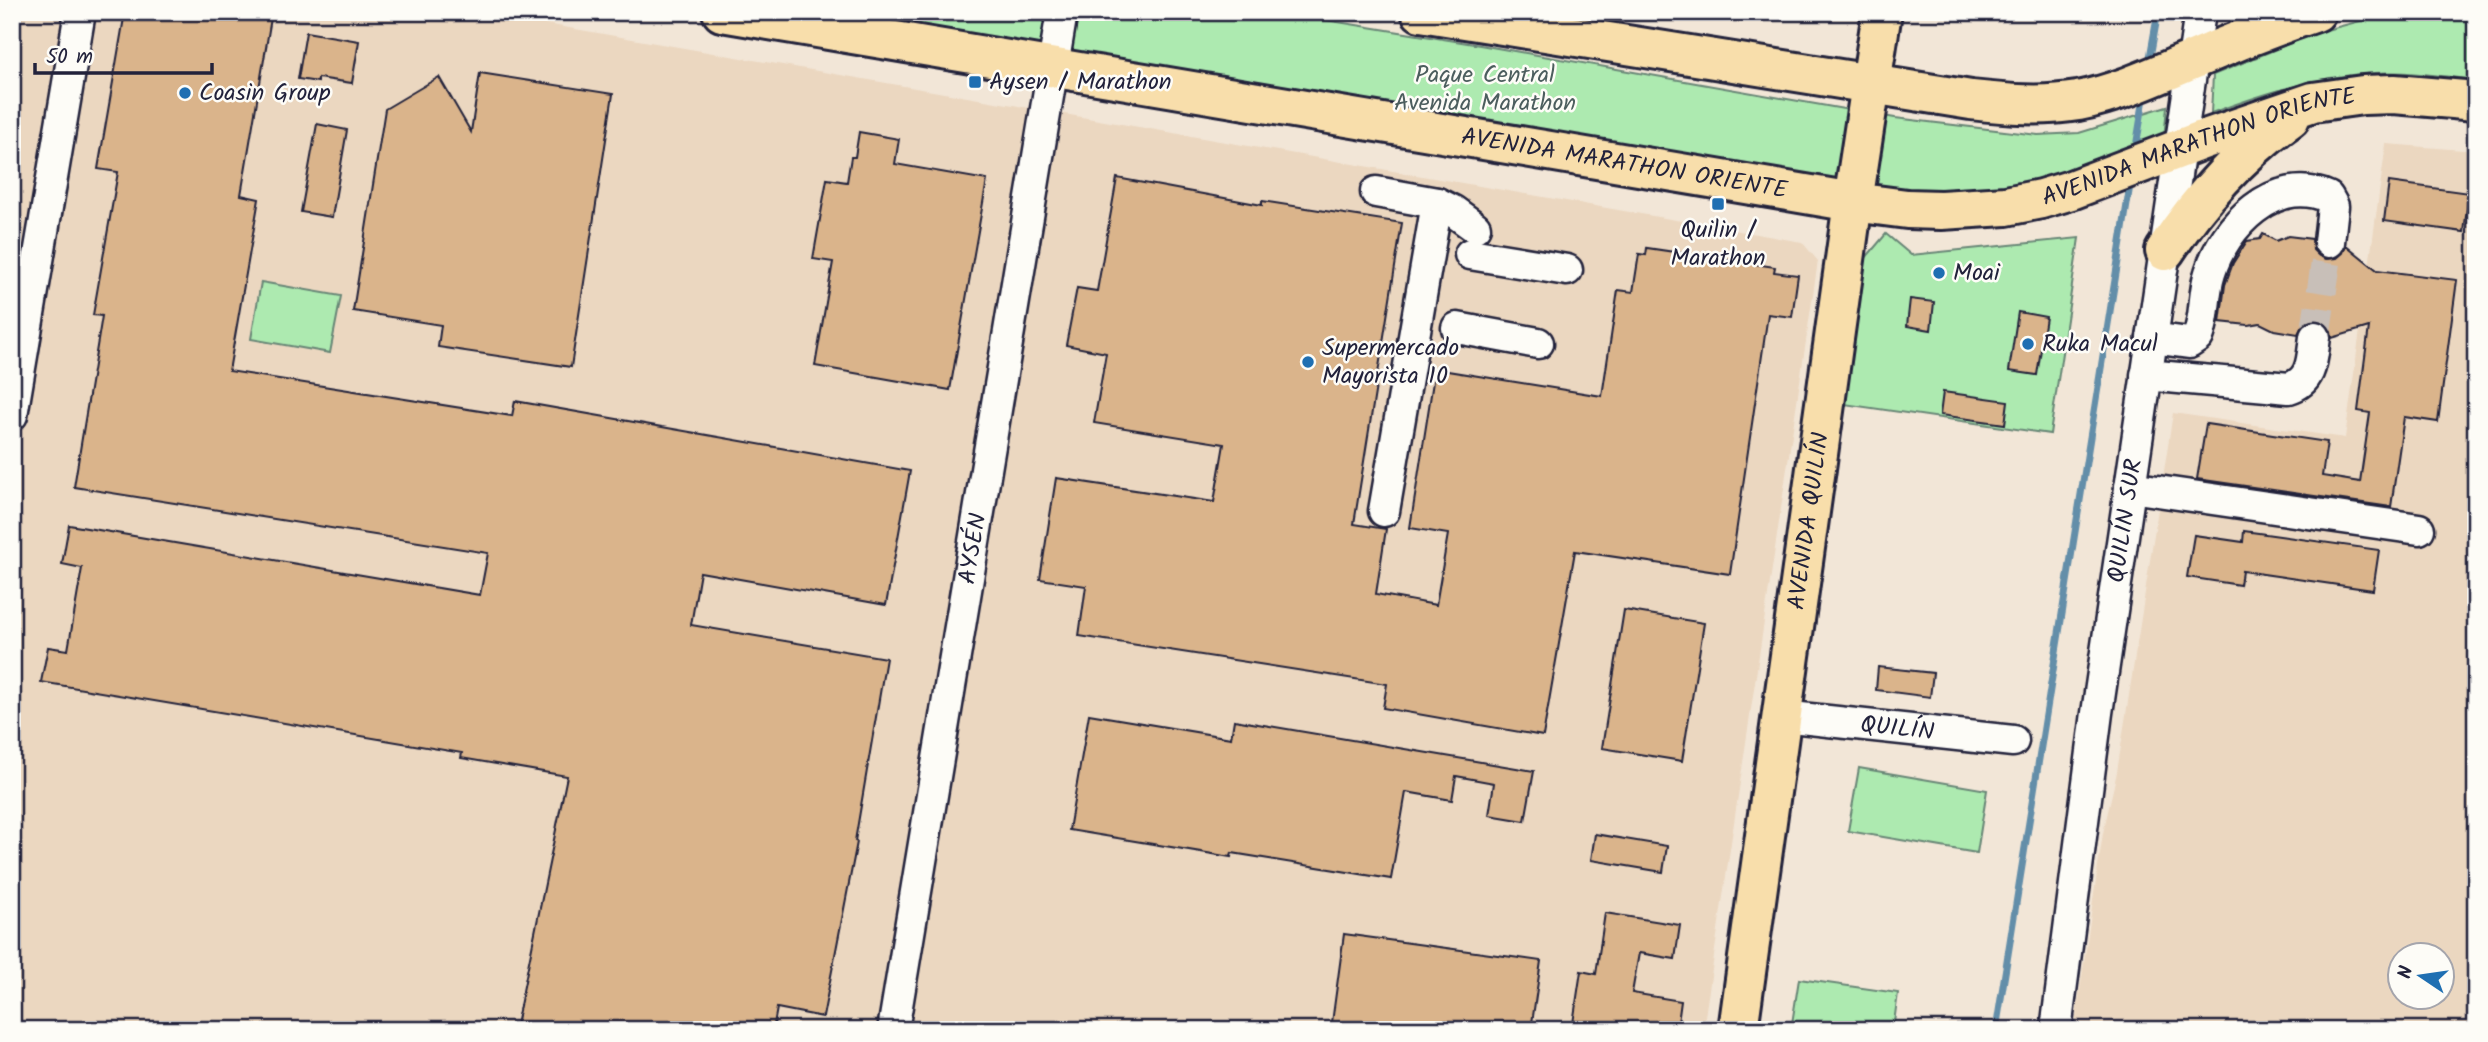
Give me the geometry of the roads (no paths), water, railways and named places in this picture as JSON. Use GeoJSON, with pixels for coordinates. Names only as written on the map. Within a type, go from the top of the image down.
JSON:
{"type":"FeatureCollection","features":[{"type":"Feature","properties":{"kind":"main road","name":"AVENIDA MARATHON ORIENTE"},"geometry":{"type":"LineString","coordinates":[[722,12],[1907,209],[1969,209],[2041,199],[2313,102],[2363,94],[2476,101]]}},
{"type":"Feature","properties":{"kind":"main road"},"geometry":{"type":"LineString","coordinates":[[1421,12],[1482,17],[1872,85],[2021,105],[2078,101],[2118,90],[2316,12]]}},
{"type":"Feature","properties":{"kind":"main road","name":"AVENIDA QUILÍN"},"geometry":{"type":"LineString","coordinates":[[1738,1030],[1853,202],[1882,12]]}},
{"type":"Feature","properties":{"kind":"main road"},"geometry":{"type":"LineString","coordinates":[[2165,251],[2198,205],[2231,168],[2278,127],[2313,102]]}},
{"type":"Feature","properties":{"kind":"street"},"geometry":{"type":"LineString","coordinates":[[12,415],[80,12]]}},
{"type":"Feature","properties":{"kind":"street","name":"AYSÉN"},"geometry":{"type":"LineString","coordinates":[[893,1030],[1062,12]]}},
{"type":"Feature","properties":{"kind":"street","name":"QUILÍN SUR"},"geometry":{"type":"LineString","coordinates":[[2056,1030],[2094,738],[2165,251],[2169,153],[2180,65],[2200,12]]}},
{"type":"Feature","properties":{"kind":"street"},"geometry":{"type":"LineString","coordinates":[[2152,338],[2189,343],[2198,337],[2210,272],[2217,257],[2244,218],[2273,197],[2300,191],[2328,197],[2333,206],[2329,242]]}},
{"type":"Feature","properties":{"kind":"street"},"geometry":{"type":"LineString","coordinates":[[1376,192],[1437,204],[1453,211],[1472,240],[1567,270]]}},
{"type":"Feature","properties":{"kind":"street"},"geometry":{"type":"LineString","coordinates":[[1384,511],[1437,204]]}},
{"type":"Feature","properties":{"kind":"street"},"geometry":{"type":"LineString","coordinates":[[1457,328],[1538,344]]}},
{"type":"Feature","properties":{"kind":"street"},"geometry":{"type":"LineString","coordinates":[[2146,375],[2289,388],[2302,382],[2309,372],[2315,337]]}},
{"type":"Feature","properties":{"kind":"street"},"geometry":{"type":"LineString","coordinates":[[2130,486],[2419,529]]}},
{"type":"Feature","properties":{"kind":"street","name":"QUILÍN"},"geometry":{"type":"LineString","coordinates":[[1782,716],[2012,741]]}},
{"type":"Feature","properties":{"kind":"waterway"},"geometry":{"type":"LineString","coordinates":[[2149,63],[2158,12]]}},
{"type":"Feature","properties":{"kind":"waterway"},"geometry":{"type":"LineString","coordinates":[[2135,153],[2145,92]]}},
{"type":"Feature","properties":{"kind":"waterway"},"geometry":{"type":"LineString","coordinates":[[1996,1030],[2131,179]]}},
{"type":"Feature","properties":{"kind":"tunnel"},"geometry":{"type":"LineString","coordinates":[[2315,337],[2329,242]]}},
{"type":"Feature","properties":{"kind":"place","name":"Aysen / Marathon"},"geometry":{"type":"Point","coordinates":[975,82]}},
{"type":"Feature","properties":{"kind":"place","name":"Coasin Group"},"geometry":{"type":"Point","coordinates":[185,93]}},
{"type":"Feature","properties":{"kind":"place","name":"Quilin / Marathon"},"geometry":{"type":"Point","coordinates":[1718,204]}},
{"type":"Feature","properties":{"kind":"place","name":"Moai"},"geometry":{"type":"Point","coordinates":[1939,273]}},
{"type":"Feature","properties":{"kind":"place","name":"Ruka Macul"},"geometry":{"type":"Point","coordinates":[2028,344]}},
{"type":"Feature","properties":{"kind":"place","name":"Supermercado Mayorista 10"},"geometry":{"type":"Point","coordinates":[1308,362]}},
{"type":"Feature","properties":{"kind":"park label","name":"Paque Central Avenida Marathon"},"geometry":{"type":"Point","coordinates":[1485,89]}}]}
